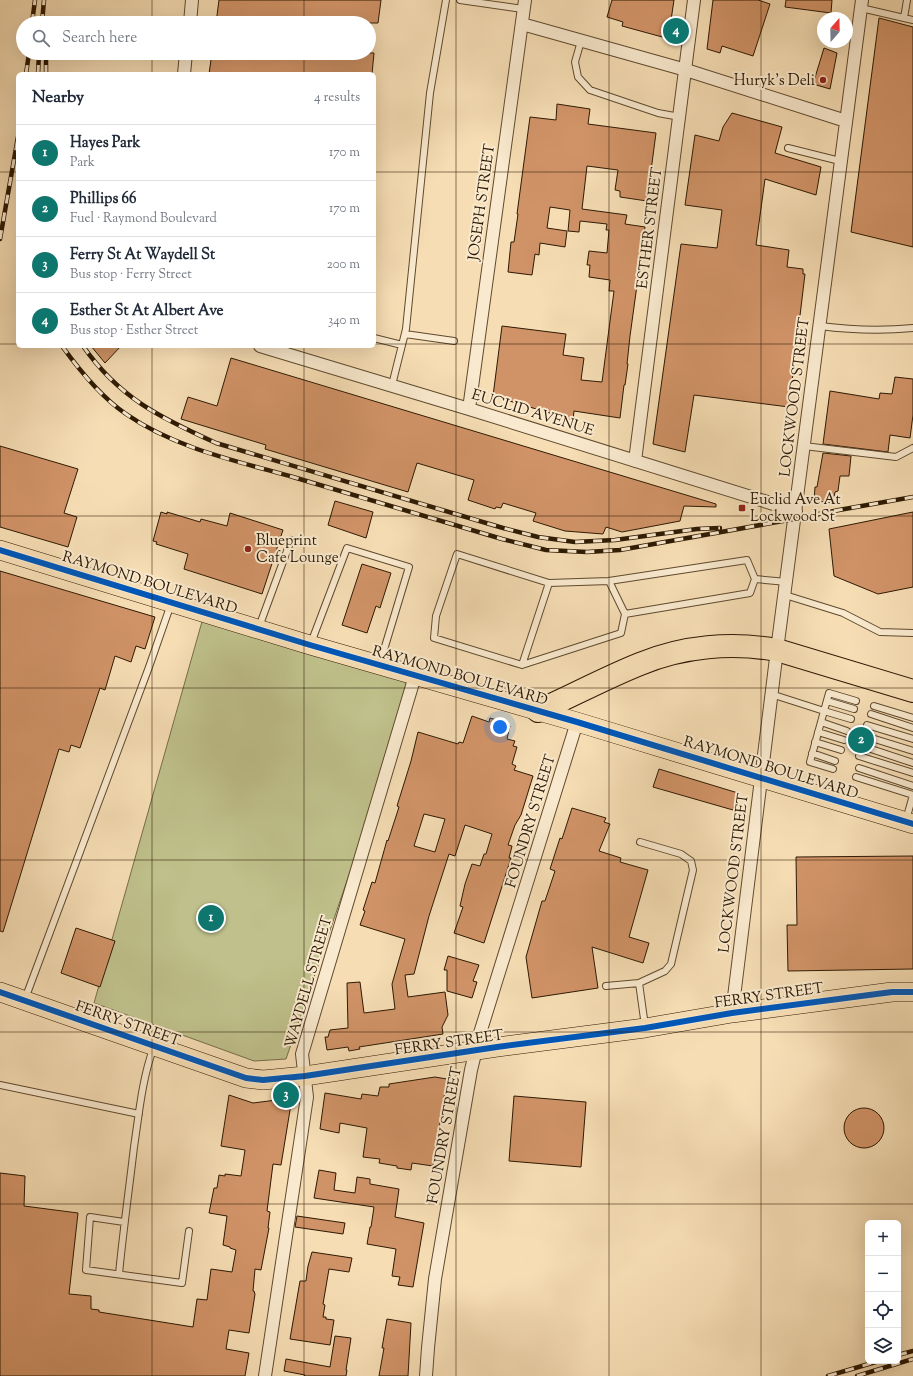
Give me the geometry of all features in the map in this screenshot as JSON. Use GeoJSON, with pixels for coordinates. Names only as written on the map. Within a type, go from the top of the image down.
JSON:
{"type":"FeatureCollection","features":[{"type":"Feature","properties":{"kind":"highway"},"geometry":{"type":"LineString","coordinates":[[538,711],[641,663],[672,654],[720,646],[759,647],[777,650],[913,691]]}},
{"type":"Feature","properties":{"kind":"main road","name":"RAYMOND BOULEVARD"},"geometry":{"type":"LineString","coordinates":[[0,550],[310,645],[577,722],[909,822]]}},
{"type":"Feature","properties":{"kind":"main road","name":"FERRY STREET"},"geometry":{"type":"LineString","coordinates":[[0,992],[246,1078],[263,1080],[305,1076],[476,1050],[646,1028],[732,1013],[892,992],[913,992]]}},
{"type":"Feature","properties":{"kind":"street"},"geometry":{"type":"LineString","coordinates":[[191,16],[192,0]]}},
{"type":"Feature","properties":{"kind":"street","name":"ESTHER STREET"},"geometry":{"type":"LineString","coordinates":[[635,461],[694,0]]}},
{"type":"Feature","properties":{"kind":"street","name":"JOSEPH STREET"},"geometry":{"type":"LineString","coordinates":[[470,409],[524,4]]}},
{"type":"Feature","properties":{"kind":"street","name":"LOCKWOOD STREET"},"geometry":{"type":"LineString","coordinates":[[732,1013],[771,694],[787,582],[840,161],[862,4]]}},
{"type":"Feature","properties":{"kind":"street"},"geometry":{"type":"LineString","coordinates":[[522,24],[686,70],[846,121]]}},
{"type":"Feature","properties":{"kind":"street"},"geometry":{"type":"LineString","coordinates":[[184,72],[185,60]]}},
{"type":"Feature","properties":{"kind":"street","name":"EUCLID AVENUE"},"geometry":{"type":"LineString","coordinates":[[267,348],[470,409],[796,511]]}},
{"type":"Feature","properties":{"kind":"street","name":"WAYDELL STREET"},"geometry":{"type":"LineString","coordinates":[[265,1376],[307,1097],[302,1054],[415,676]]}},
{"type":"Feature","properties":{"kind":"street","name":"FOUNDRY STREET"},"geometry":{"type":"LineString","coordinates":[[426,1376],[435,1279],[471,1070],[480,1033],[577,722]]}},
{"type":"Feature","properties":{"kind":"lane"},"geometry":{"type":"LineString","coordinates":[[392,385],[405,334],[430,93],[446,0]]}},
{"type":"Feature","properties":{"kind":"lane"},"geometry":{"type":"LineString","coordinates":[[460,0],[524,4]]}},
{"type":"Feature","properties":{"kind":"lane"},"geometry":{"type":"LineString","coordinates":[[904,18],[907,0]]}},
{"type":"Feature","properties":{"kind":"lane"},"geometry":{"type":"LineString","coordinates":[[862,4],[913,20]]}},
{"type":"Feature","properties":{"kind":"lane"},"geometry":{"type":"LineString","coordinates":[[581,40],[575,62],[578,77],[590,90],[658,113],[680,117]]}},
{"type":"Feature","properties":{"kind":"lane"},"geometry":{"type":"LineString","coordinates":[[788,148],[840,161]]}},
{"type":"Feature","properties":{"kind":"lane"},"geometry":{"type":"LineString","coordinates":[[820,326],[890,330],[913,328]]}},
{"type":"Feature","properties":{"kind":"lane"},"geometry":{"type":"LineString","coordinates":[[405,334],[454,341]]}},
{"type":"Feature","properties":{"kind":"lane"},"geometry":{"type":"LineString","coordinates":[[376,338],[402,345]]}},
{"type":"Feature","properties":{"kind":"lane"},"geometry":{"type":"LineString","coordinates":[[804,446],[896,457],[913,448]]}},
{"type":"Feature","properties":{"kind":"lane"},"geometry":{"type":"LineString","coordinates":[[258,629],[291,540]]}},
{"type":"Feature","properties":{"kind":"lane"},"geometry":{"type":"LineString","coordinates":[[310,645],[347,548],[409,568],[380,665]]}},
{"type":"Feature","properties":{"kind":"lane"},"geometry":{"type":"LineString","coordinates":[[609,581],[624,614],[621,633],[522,665],[434,638],[436,616],[457,554],[549,582],[609,581],[747,560],[755,579],[750,593],[624,614]]}},
{"type":"Feature","properties":{"kind":"lane"},"geometry":{"type":"LineString","coordinates":[[755,579],[787,582]]}},
{"type":"Feature","properties":{"kind":"lane"},"geometry":{"type":"LineString","coordinates":[[522,665],[549,582]]}},
{"type":"Feature","properties":{"kind":"lane"},"geometry":{"type":"LineString","coordinates":[[785,595],[843,613],[880,632],[913,632]]}},
{"type":"Feature","properties":{"kind":"lane"},"geometry":{"type":"LineString","coordinates":[[25,1000],[149,668],[171,602]]}},
{"type":"Feature","properties":{"kind":"lane"},"geometry":{"type":"LineString","coordinates":[[832,769],[810,762],[829,693],[856,701]]}},
{"type":"Feature","properties":{"kind":"lane"},"geometry":{"type":"LineString","coordinates":[[771,694],[851,719]]}},
{"type":"Feature","properties":{"kind":"lane"},"geometry":{"type":"LineString","coordinates":[[827,701],[854,709]]}},
{"type":"Feature","properties":{"kind":"lane"},"geometry":{"type":"LineString","coordinates":[[874,706],[913,718]]}},
{"type":"Feature","properties":{"kind":"lane"},"geometry":{"type":"LineString","coordinates":[[871,714],[913,728]]}},
{"type":"Feature","properties":{"kind":"lane"},"geometry":{"type":"LineString","coordinates":[[821,722],[847,730]]}},
{"type":"Feature","properties":{"kind":"lane"},"geometry":{"type":"LineString","coordinates":[[868,725],[913,739]]}},
{"type":"Feature","properties":{"kind":"lane"},"geometry":{"type":"LineString","coordinates":[[818,732],[844,740]]}},
{"type":"Feature","properties":{"kind":"lane"},"geometry":{"type":"LineString","coordinates":[[865,736],[913,751]]}},
{"type":"Feature","properties":{"kind":"lane"},"geometry":{"type":"LineString","coordinates":[[815,742],[841,750]]}},
{"type":"Feature","properties":{"kind":"lane"},"geometry":{"type":"LineString","coordinates":[[862,746],[913,763]]}},
{"type":"Feature","properties":{"kind":"lane"},"geometry":{"type":"LineString","coordinates":[[812,753],[835,761]]}},
{"type":"Feature","properties":{"kind":"lane"},"geometry":{"type":"LineString","coordinates":[[859,756],[913,773]]}},
{"type":"Feature","properties":{"kind":"lane"},"geometry":{"type":"LineString","coordinates":[[859,768],[913,786]]}},
{"type":"Feature","properties":{"kind":"lane"},"geometry":{"type":"LineString","coordinates":[[856,777],[913,796],[909,822]]}},
{"type":"Feature","properties":{"kind":"lane"},"geometry":{"type":"LineString","coordinates":[[606,986],[639,983],[665,971],[671,964],[693,870],[691,861],[682,854],[640,842]]}},
{"type":"Feature","properties":{"kind":"lane"},"geometry":{"type":"LineString","coordinates":[[639,983],[646,1028]]}},
{"type":"Feature","properties":{"kind":"lane"},"geometry":{"type":"LineString","coordinates":[[119,1274],[124,1222],[139,1114],[148,1065],[155,1045]]}},
{"type":"Feature","properties":{"kind":"lane"},"geometry":{"type":"LineString","coordinates":[[0,1085],[139,1114]]}},
{"type":"Feature","properties":{"kind":"lane"},"geometry":{"type":"LineString","coordinates":[[124,1222],[90,1217],[86,1270],[182,1283],[189,1231]]}},
{"type":"Feature","properties":{"kind":"green space"},"geometry":{"type":"Polygon","coordinates":[[[205,611],[416,679],[286,1059],[254,1061],[94,1003],[205,611]]]}},
{"type":"Feature","properties":{"kind":"building"},"geometry":{"type":"Polygon","coordinates":[[[219,0],[381,0],[378,23],[376,23],[376,16],[217,16],[219,0]]]}},
{"type":"Feature","properties":{"kind":"building"},"geometry":{"type":"Polygon","coordinates":[[[612,0],[674,0],[670,27],[666,38],[622,26],[623,22],[607,17],[612,0]]]}},
{"type":"Feature","properties":{"kind":"building"},"geometry":{"type":"Polygon","coordinates":[[[713,0],[758,0],[770,4],[753,56],[722,46],[720,53],[707,49],[713,0]]]}},
{"type":"Feature","properties":{"kind":"building"},"geometry":{"type":"Polygon","coordinates":[[[786,0],[832,0],[831,12],[785,7],[786,0]]]}},
{"type":"Feature","properties":{"kind":"building"},"geometry":{"type":"Polygon","coordinates":[[[879,18],[913,27],[913,247],[851,232],[879,18]]]}},
{"type":"Feature","properties":{"kind":"building"},"geometry":{"type":"Polygon","coordinates":[[[824,48],[837,53],[830,89],[813,84],[824,48]]]}},
{"type":"Feature","properties":{"kind":"building"},"geometry":{"type":"Polygon","coordinates":[[[211,60],[373,60],[372,72],[209,72],[211,60]]]}},
{"type":"Feature","properties":{"kind":"building"},"geometry":{"type":"Polygon","coordinates":[[[557,104],[590,109],[588,124],[656,133],[647,201],[620,197],[620,191],[615,190],[618,170],[587,166],[582,209],[627,215],[625,224],[645,227],[620,418],[574,411],[573,420],[493,396],[502,326],[566,334],[563,355],[584,358],[581,380],[602,382],[614,291],[609,291],[610,280],[589,277],[590,265],[587,265],[589,251],[607,253],[609,230],[606,230],[607,224],[580,221],[579,232],[568,231],[570,210],[550,207],[547,228],[567,231],[565,247],[540,243],[539,255],[535,254],[532,275],[508,272],[511,242],[514,242],[518,214],[530,117],[556,120],[557,104]]]}},
{"type":"Feature","properties":{"kind":"building"},"geometry":{"type":"Polygon","coordinates":[[[732,113],[782,127],[775,153],[821,167],[816,195],[765,179],[756,245],[789,250],[787,267],[803,269],[803,274],[805,274],[789,407],[694,395],[685,452],[653,444],[681,244],[717,248],[722,210],[685,205],[695,135],[719,141],[723,127],[732,113]]]}},
{"type":"Feature","properties":{"kind":"building"},"geometry":{"type":"Polygon","coordinates":[[[93,348],[119,348],[105,363],[93,348]]]}},
{"type":"Feature","properties":{"kind":"building"},"geometry":{"type":"Polygon","coordinates":[[[231,358],[716,504],[716,507],[684,506],[680,521],[622,532],[606,527],[603,534],[565,531],[533,521],[536,513],[503,503],[501,508],[496,507],[495,509],[468,500],[474,480],[417,463],[408,492],[265,449],[266,445],[181,419],[188,397],[217,406],[231,358]]]}},
{"type":"Feature","properties":{"kind":"building"},"geometry":{"type":"Polygon","coordinates":[[[895,377],[913,379],[913,415],[910,438],[890,435],[888,452],[823,444],[830,391],[879,399],[880,393],[892,394],[895,377]]]}},
{"type":"Feature","properties":{"kind":"building"},"geometry":{"type":"Polygon","coordinates":[[[0,446],[78,469],[64,513],[77,517],[68,547],[0,527],[0,446]]]}},
{"type":"Feature","properties":{"kind":"building"},"geometry":{"type":"Polygon","coordinates":[[[823,453],[851,456],[849,476],[840,476],[838,491],[835,492],[833,503],[814,501],[815,487],[817,487],[823,453]]]}},
{"type":"Feature","properties":{"kind":"building"},"geometry":{"type":"Polygon","coordinates":[[[335,501],[373,512],[366,538],[328,525],[335,501]]]}},
{"type":"Feature","properties":{"kind":"building"},"geometry":{"type":"Polygon","coordinates":[[[161,512],[167,514],[167,512],[200,522],[201,519],[227,526],[230,513],[283,530],[262,594],[184,569],[188,554],[156,544],[157,542],[153,541],[161,512]]]}},
{"type":"Feature","properties":{"kind":"building"},"geometry":{"type":"Polygon","coordinates":[[[913,512],[913,587],[878,594],[834,576],[829,529],[913,512]]]}},
{"type":"Feature","properties":{"kind":"building"},"geometry":{"type":"Polygon","coordinates":[[[362,564],[391,573],[380,608],[376,606],[367,633],[342,625],[362,564]]]}},
{"type":"Feature","properties":{"kind":"building"},"geometry":{"type":"Polygon","coordinates":[[[0,571],[155,617],[145,649],[136,646],[131,662],[115,656],[105,690],[100,688],[80,748],[71,745],[69,752],[59,749],[3,932],[0,931],[0,571]]]}},
{"type":"Feature","properties":{"kind":"building"},"geometry":{"type":"Polygon","coordinates":[[[472,716],[489,722],[490,718],[507,723],[506,725],[510,726],[507,739],[515,741],[513,746],[517,747],[512,764],[516,766],[514,770],[533,776],[521,815],[515,825],[508,845],[512,846],[509,858],[511,858],[484,943],[454,933],[463,907],[460,906],[465,884],[472,864],[480,866],[484,854],[486,854],[492,834],[465,825],[455,856],[449,854],[429,916],[414,974],[405,975],[408,997],[445,992],[448,1015],[442,1027],[443,1034],[359,1047],[360,1049],[349,1051],[348,1047],[327,1050],[325,1037],[328,1037],[330,1030],[348,1028],[347,983],[360,982],[364,1013],[395,1009],[392,984],[405,939],[360,925],[372,882],[375,883],[387,840],[388,841],[399,807],[397,806],[418,732],[458,744],[459,742],[463,743],[472,716]],[[424,814],[414,846],[435,852],[445,819],[424,814]]]}},
{"type":"Feature","properties":{"kind":"building"},"geometry":{"type":"Polygon","coordinates":[[[659,769],[738,793],[733,810],[653,787],[659,769]]]}},
{"type":"Feature","properties":{"kind":"building"},"geometry":{"type":"Polygon","coordinates":[[[572,808],[606,818],[604,822],[610,824],[599,851],[621,858],[620,862],[648,870],[629,937],[649,943],[643,963],[592,947],[598,988],[532,998],[526,957],[542,901],[545,901],[555,871],[550,869],[572,808]]]}},
{"type":"Feature","properties":{"kind":"building"},"geometry":{"type":"Polygon","coordinates":[[[913,856],[913,969],[788,971],[787,925],[797,925],[796,857],[913,856]]]}},
{"type":"Feature","properties":{"kind":"building"},"geometry":{"type":"Polygon","coordinates":[[[76,928],[115,941],[100,987],[61,973],[76,928]]]}},
{"type":"Feature","properties":{"kind":"building"},"geometry":{"type":"Polygon","coordinates":[[[448,956],[479,965],[473,981],[477,982],[472,998],[447,991],[447,970],[444,970],[448,956]]]}},
{"type":"Feature","properties":{"kind":"building"},"geometry":{"type":"Polygon","coordinates":[[[435,1077],[447,1079],[433,1166],[412,1163],[411,1170],[379,1163],[380,1159],[363,1157],[367,1128],[340,1123],[339,1133],[320,1129],[325,1093],[361,1099],[362,1094],[378,1096],[380,1087],[389,1087],[389,1084],[435,1077]]]}},
{"type":"Feature","properties":{"kind":"building"},"geometry":{"type":"Polygon","coordinates":[[[229,1095],[253,1103],[292,1098],[281,1165],[273,1164],[267,1211],[270,1212],[269,1228],[261,1270],[255,1269],[253,1291],[255,1294],[249,1333],[229,1330],[226,1349],[249,1353],[245,1376],[0,1376],[0,1173],[25,1176],[24,1206],[78,1213],[69,1294],[91,1296],[91,1309],[99,1310],[99,1312],[193,1327],[197,1299],[207,1300],[211,1269],[232,1272],[236,1250],[223,1245],[227,1216],[209,1213],[214,1188],[217,1188],[219,1175],[225,1176],[225,1174],[241,1176],[245,1150],[221,1146],[229,1095]]]}},
{"type":"Feature","properties":{"kind":"building"},"geometry":{"type":"Polygon","coordinates":[[[514,1096],[586,1102],[581,1167],[509,1161],[514,1096]]]}},
{"type":"Feature","properties":{"kind":"building"},"geometry":{"type":"Polygon","coordinates":[[[868,1108],[875,1111],[881,1117],[884,1128],[883,1136],[875,1145],[868,1148],[860,1148],[853,1145],[845,1136],[844,1124],[847,1117],[856,1109],[868,1108]]]}},
{"type":"Feature","properties":{"kind":"building"},"geometry":{"type":"Polygon","coordinates":[[[319,1170],[336,1173],[334,1190],[355,1193],[357,1177],[370,1179],[370,1184],[399,1189],[395,1217],[424,1223],[413,1287],[398,1285],[400,1277],[392,1276],[396,1249],[367,1244],[374,1207],[314,1198],[319,1170]]]}},
{"type":"Feature","properties":{"kind":"building"},"geometry":{"type":"Polygon","coordinates":[[[297,1216],[345,1223],[343,1234],[295,1227],[297,1216]]]}},
{"type":"Feature","properties":{"kind":"building"},"geometry":{"type":"Polygon","coordinates":[[[312,1252],[352,1258],[349,1272],[329,1269],[323,1304],[325,1305],[323,1317],[334,1320],[330,1345],[290,1339],[300,1281],[306,1281],[312,1252]]]}},
{"type":"Feature","properties":{"kind":"building"},"geometry":{"type":"Polygon","coordinates":[[[387,1319],[411,1323],[408,1376],[379,1376],[387,1319]]]}},
{"type":"Feature","properties":{"kind":"building"},"geometry":{"type":"Polygon","coordinates":[[[335,1336],[351,1338],[346,1376],[304,1376],[305,1375],[284,1371],[286,1359],[330,1367],[335,1336]]]}},
{"type":"Feature","properties":{"kind":"railway"},"geometry":{"type":"LineString","coordinates":[[33,16],[35,0]]}},
{"type":"Feature","properties":{"kind":"railway"},"geometry":{"type":"LineString","coordinates":[[43,16],[44,0]]}},
{"type":"Feature","properties":{"kind":"railway"},"geometry":{"type":"LineString","coordinates":[[26,72],[28,60]]}},
{"type":"Feature","properties":{"kind":"railway"},"geometry":{"type":"LineString","coordinates":[[38,72],[39,60]]}},
{"type":"Feature","properties":{"kind":"railway"},"geometry":{"type":"LineString","coordinates":[[46,60],[46,72]]}},
{"type":"Feature","properties":{"kind":"railway"},"geometry":{"type":"LineString","coordinates":[[0,239],[16,148]]}},
{"type":"Feature","properties":{"kind":"railway"},"geometry":{"type":"LineString","coordinates":[[63,348],[91,383],[108,400],[145,426],[185,445],[502,539],[546,550],[587,552],[620,550],[913,497]]}},
{"type":"Feature","properties":{"kind":"railway"},"geometry":{"type":"LineString","coordinates":[[85,348],[111,380],[142,405],[177,425],[216,443],[503,528],[538,537],[575,542],[615,540],[697,529],[720,528]]}},
{"type":"Feature","properties":{"kind":"railway"},"geometry":{"type":"LineString","coordinates":[[901,1354],[913,1351]]}},
{"type":"Feature","properties":{"kind":"railway"},"geometry":{"type":"LineString","coordinates":[[857,1376],[913,1359]]}},
{"type":"Feature","properties":{"kind":"railway"},"geometry":{"type":"LineString","coordinates":[[828,1376],[869,1364]]}},
{"type":"Feature","properties":{"kind":"cycle path"},"geometry":{"type":"LineString","coordinates":[[0,550],[310,645],[577,722],[913,824]]}},
{"type":"Feature","properties":{"kind":"cycle path"},"geometry":{"type":"LineString","coordinates":[[0,992],[246,1078],[263,1080],[305,1076],[497,1047],[645,1028],[732,1013],[892,992],[913,992]]}},
{"type":"Feature","properties":{"kind":"place","name":"Esther St At Albert Ave"},"geometry":{"type":"Point","coordinates":[676,31]}},
{"type":"Feature","properties":{"kind":"place","name":"Huryk's Deli"},"geometry":{"type":"Point","coordinates":[823,80]}},
{"type":"Feature","properties":{"kind":"place","name":"Euclid Ave At Lockwood St"},"geometry":{"type":"Point","coordinates":[742,508]}},
{"type":"Feature","properties":{"kind":"place","name":"Blueprint Cafe Lounge"},"geometry":{"type":"Point","coordinates":[248,549]}},
{"type":"Feature","properties":{"kind":"place","name":"Phillips 66"},"geometry":{"type":"Point","coordinates":[861,740]}},
{"type":"Feature","properties":{"kind":"place","name":"Hayes Park"},"geometry":{"type":"Point","coordinates":[211,918]}},
{"type":"Feature","properties":{"kind":"place","name":"Ferry St At Waydell St"},"geometry":{"type":"Point","coordinates":[286,1095]}}]}
